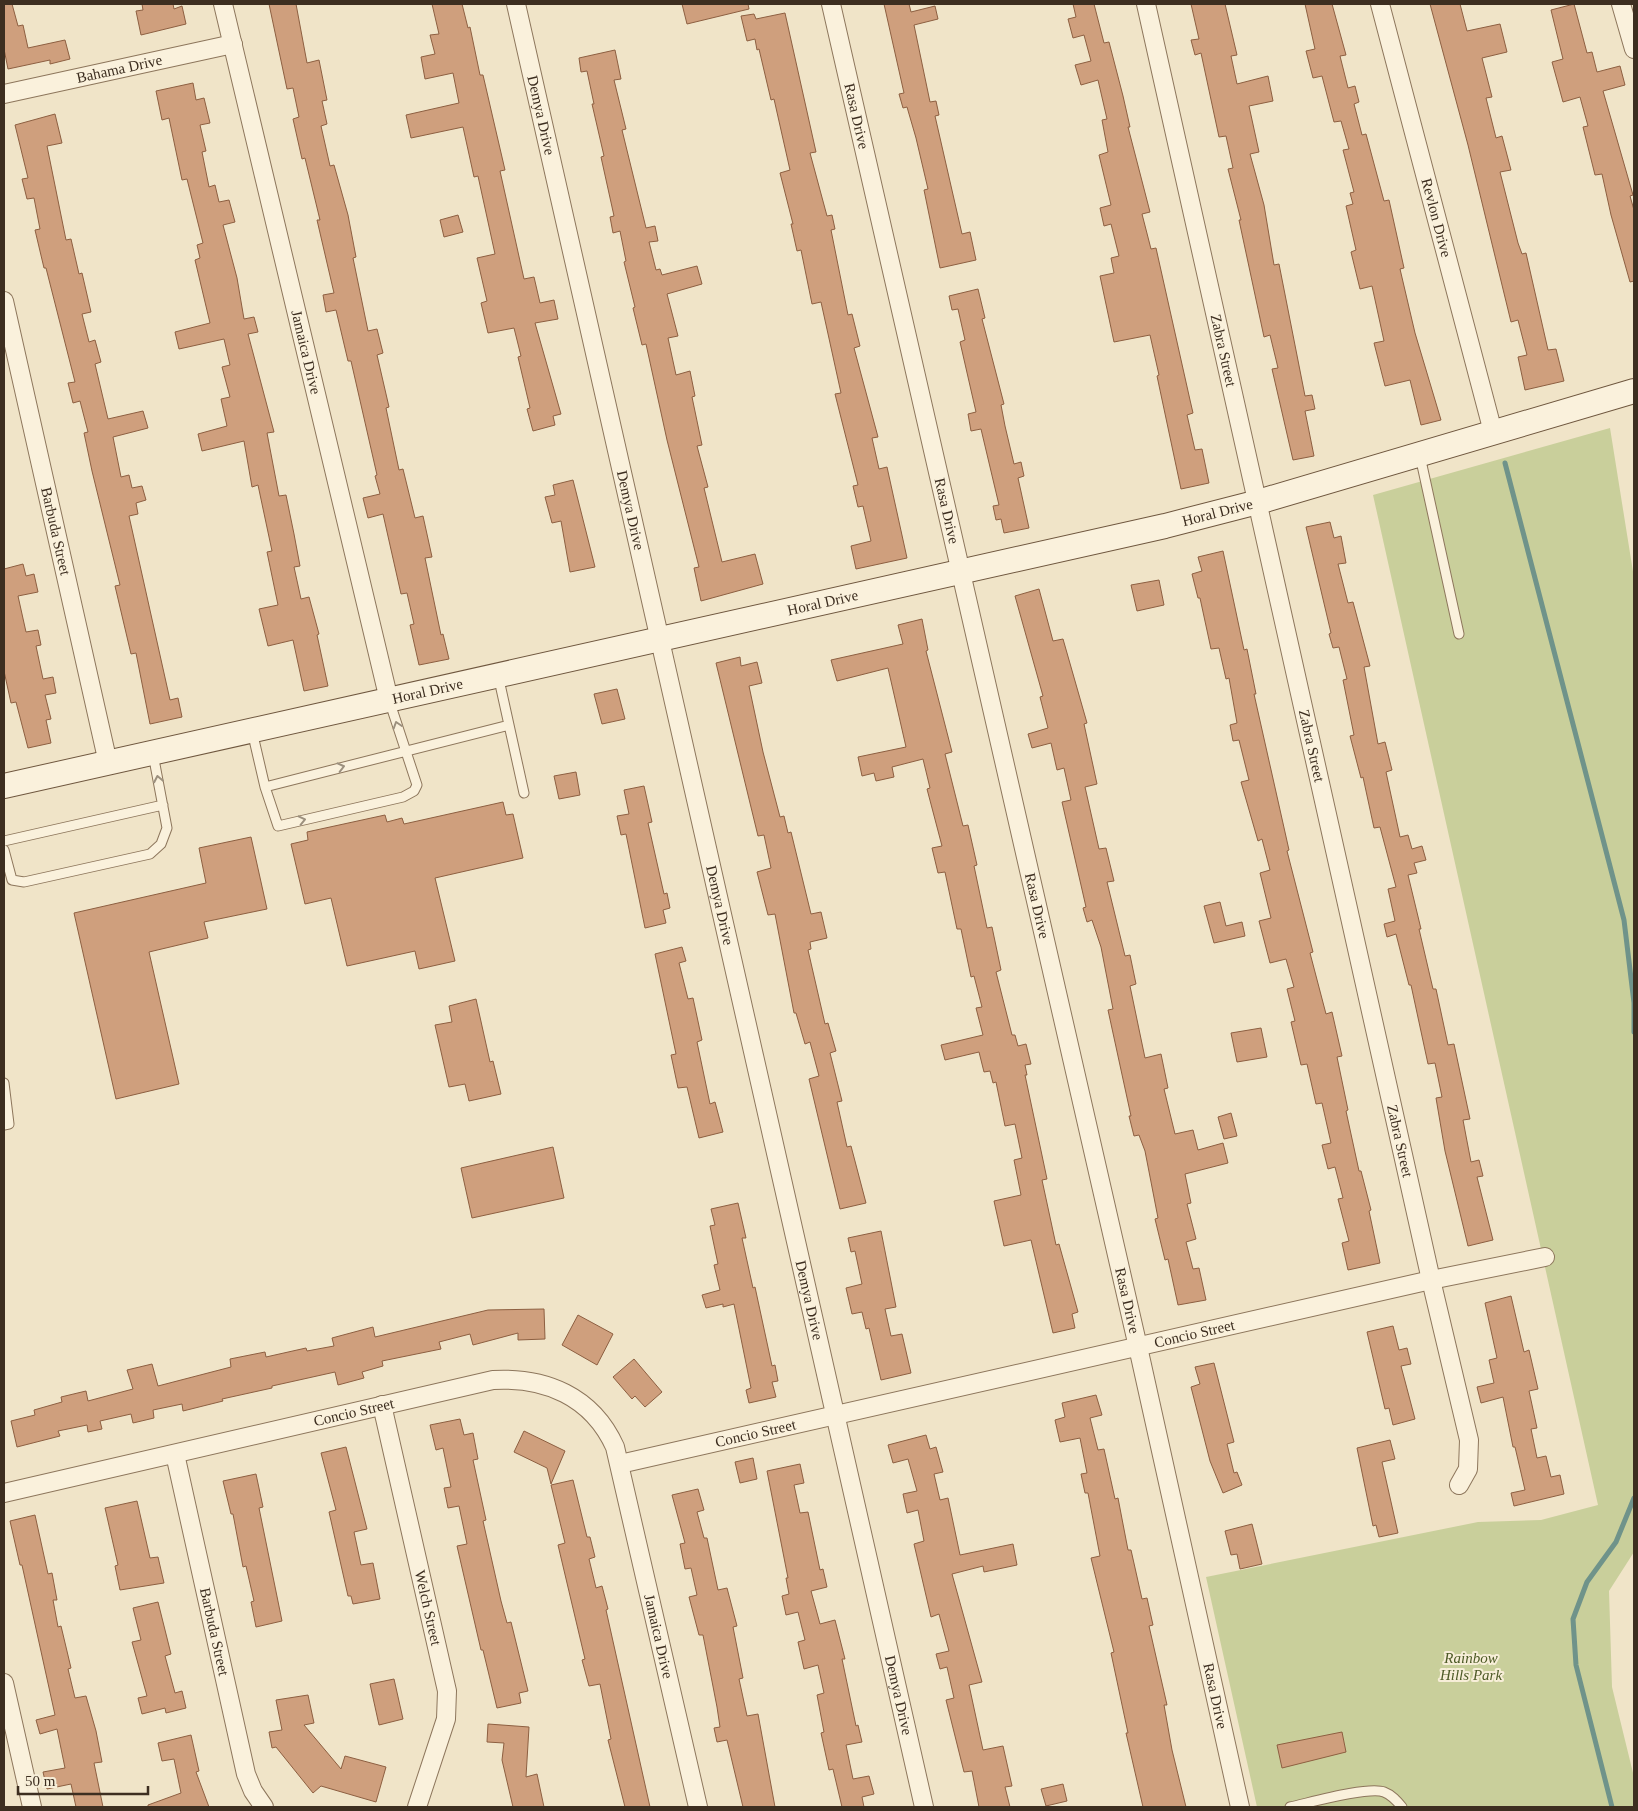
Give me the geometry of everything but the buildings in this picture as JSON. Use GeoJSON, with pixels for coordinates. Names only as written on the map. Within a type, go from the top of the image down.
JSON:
{"type":"FeatureCollection","features":[{"type":"Feature","properties":{"kind":"street","name":"Jamaica Drive"},"geometry":{"type":"LineString","coordinates":[[223,4],[389,700]]}},
{"type":"Feature","properties":{"kind":"street","name":"Demya Drive"},"geometry":{"type":"LineString","coordinates":[[516,4],[924,1807]]}},
{"type":"Feature","properties":{"kind":"street","name":"Rasa Drive"},"geometry":{"type":"LineString","coordinates":[[831,4],[959,571],[1138,1347],[1240,1807]]}},
{"type":"Feature","properties":{"kind":"street","name":"Zabra Street"},"geometry":{"type":"LineString","coordinates":[[1146,4],[1431,1280],[1469,1440],[1468,1469],[1459,1485]]}},
{"type":"Feature","properties":{"kind":"street","name":"Revlon Drive"},"geometry":{"type":"LineString","coordinates":[[1380,4],[1493,432]]}},
{"type":"Feature","properties":{"kind":"street"},"geometry":{"type":"LineString","coordinates":[[1621,4],[1634,49]]}},
{"type":"Feature","properties":{"kind":"street","name":"Bahama Drive"},"geometry":{"type":"LineString","coordinates":[[4,94],[233,44]]}},
{"type":"Feature","properties":{"kind":"street","name":"Barbuda Street"},"geometry":{"type":"LineString","coordinates":[[4,301],[108,763]]}},
{"type":"Feature","properties":{"kind":"street","name":"Horal Drive"},"geometry":{"type":"LineString","coordinates":[[4,786],[1165,526],[1258,502],[1634,392]]}},
{"type":"Feature","properties":{"kind":"street","name":"Concio Street"},"geometry":{"type":"LineString","coordinates":[[4,1493],[493,1380],[515,1379],[539,1382],[568,1394],[598,1419],[609,1434],[620,1464],[1431,1280],[1546,1256]]}},
{"type":"Feature","properties":{"kind":"street","name":"Welch Street"},"geometry":{"type":"LineString","coordinates":[[382,1405],[447,1691],[446,1719],[418,1807]]}},
{"type":"Feature","properties":{"kind":"street","name":"Barbuda Street"},"geometry":{"type":"LineString","coordinates":[[175,1454],[246,1774],[253,1791],[264,1807]]}},
{"type":"Feature","properties":{"kind":"street","name":"Jamaica Drive"},"geometry":{"type":"LineString","coordinates":[[620,1464],[698,1807]]}},
{"type":"Feature","properties":{"kind":"street"},"geometry":{"type":"LineString","coordinates":[[4,1683],[32,1807]]}},
{"type":"Feature","properties":{"kind":"lane"},"geometry":{"type":"LineString","coordinates":[[1419,454],[1460,634]]}},
{"type":"Feature","properties":{"kind":"lane"},"geometry":{"type":"LineString","coordinates":[[498,675],[524,793]]}},
{"type":"Feature","properties":{"kind":"lane"},"geometry":{"type":"LineString","coordinates":[[252,731],[278,826],[403,796],[414,791],[417,785],[389,700]]}},
{"type":"Feature","properties":{"kind":"lane"},"geometry":{"type":"LineString","coordinates":[[266,787],[509,725]]}},
{"type":"Feature","properties":{"kind":"lane"},"geometry":{"type":"LineString","coordinates":[[4,850],[12,880],[24,882],[150,854],[161,844],[167,828],[153,753]]}},
{"type":"Feature","properties":{"kind":"lane"},"geometry":{"type":"LineString","coordinates":[[4,841],[163,805]]}},
{"type":"Feature","properties":{"kind":"lane"},"geometry":{"type":"LineString","coordinates":[[4,1083],[9,1124],[4,1125]]}},
{"type":"Feature","properties":{"kind":"lane"},"geometry":{"type":"LineString","coordinates":[[1290,1807],[1364,1792],[1383,1791],[1395,1799],[1402,1807]]}},
{"type":"Feature","properties":{"kind":"green space","name":"Rainbow Hills Park"},"geometry":{"type":"Polygon","coordinates":[[[1610,428],[1634,578],[1634,1552],[1609,1591],[1612,1687],[1634,1777],[1634,1807],[1257,1807],[1206,1577],[1478,1522],[1541,1520],[1598,1505],[1373,495],[1610,428]]]}},
{"type":"Feature","properties":{"kind":"waterway"},"geometry":{"type":"LineString","coordinates":[[1505,463],[1624,920],[1634,1003]]}},
{"type":"Feature","properties":{"kind":"waterway"},"geometry":{"type":"LineString","coordinates":[[1634,1003],[1634,1032]]}},
{"type":"Feature","properties":{"kind":"waterway"},"geometry":{"type":"LineString","coordinates":[[1612,1807],[1576,1665],[1573,1619],[1587,1582],[1616,1542],[1634,1498]]}}]}
